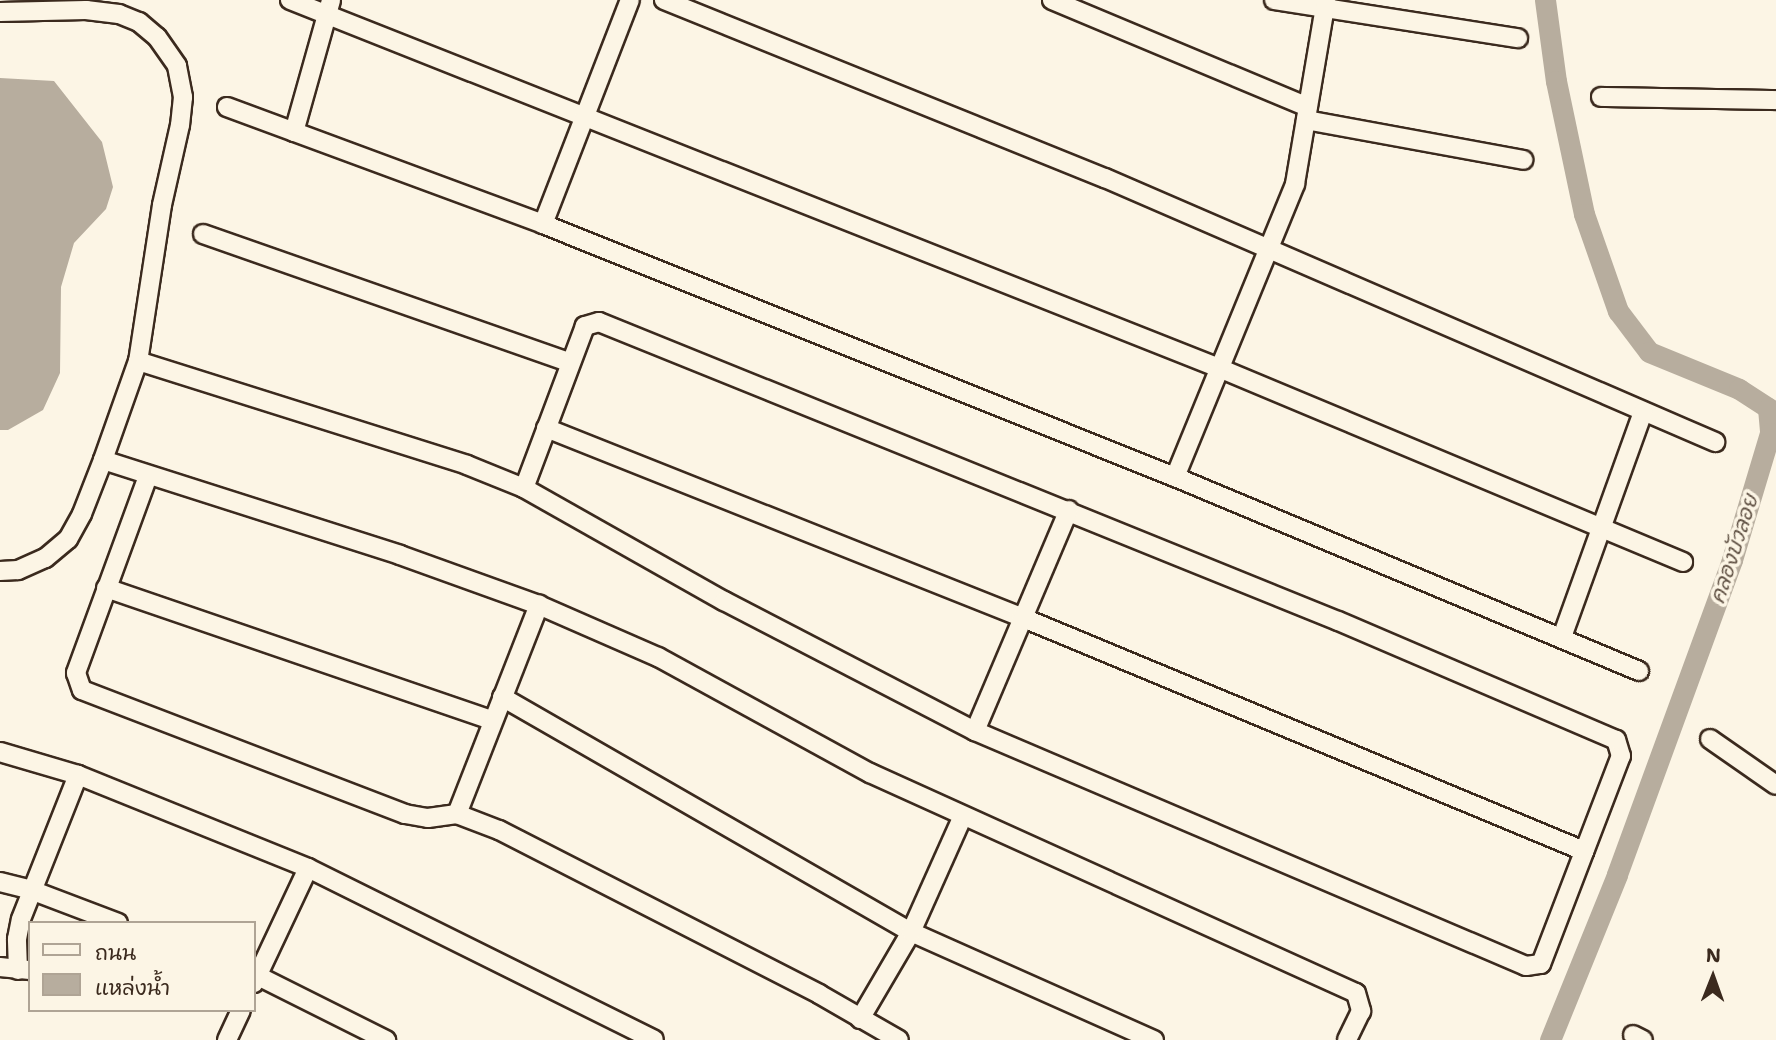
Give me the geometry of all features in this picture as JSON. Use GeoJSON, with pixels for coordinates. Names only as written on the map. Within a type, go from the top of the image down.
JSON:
{"type":"FeatureCollection","features":[{"type":"Feature","properties":{"kind":"street"},"geometry":{"type":"LineString","coordinates":[[290,0],[328,6],[585,117],[1219,368],[1683,562]]}},
{"type":"Feature","properties":{"kind":"street"},"geometry":{"type":"LineString","coordinates":[[543,224],[630,0]]}},
{"type":"Feature","properties":{"kind":"street"},"geometry":{"type":"LineString","coordinates":[[664,0],[1105,178],[1714,442]]}},
{"type":"Feature","properties":{"kind":"street"},"geometry":{"type":"LineString","coordinates":[[1052,0],[1307,113],[1523,160]]}},
{"type":"Feature","properties":{"kind":"street"},"geometry":{"type":"LineString","coordinates":[[1274,0],[1326,4],[1518,38]]}},
{"type":"Feature","properties":{"kind":"street"},"geometry":{"type":"LineString","coordinates":[[1175,477],[1295,184],[1326,4]]}},
{"type":"Feature","properties":{"kind":"street"},"geometry":{"type":"LineString","coordinates":[[294,132],[328,6]]}},
{"type":"Feature","properties":{"kind":"street"},"geometry":{"type":"LineString","coordinates":[[0,12],[86,10],[119,14],[139,22],[157,37],[177,66],[183,97],[180,125],[162,205],[138,361],[103,460],[82,514],[68,539],[45,558],[18,570],[0,571]]}},
{"type":"Feature","properties":{"kind":"street"},"geometry":{"type":"LineString","coordinates":[[1601,97],[1776,100]]}},
{"type":"Feature","properties":{"kind":"street"},"geometry":{"type":"LineString","coordinates":[[227,107],[543,224],[1175,477],[1639,671]]}},
{"type":"Feature","properties":{"kind":"street"},"geometry":{"type":"LineString","coordinates":[[203,234],[569,362]]}},
{"type":"Feature","properties":{"kind":"street"},"geometry":{"type":"LineString","coordinates":[[138,361],[467,465],[524,488],[724,601],[975,731],[1527,966],[1541,964],[1621,756],[1616,740],[1069,510],[599,322],[585,326],[569,362],[524,488]]}},
{"type":"Feature","properties":{"kind":"street"},"geometry":{"type":"LineString","coordinates":[[1562,637],[1643,412]]}},
{"type":"Feature","properties":{"kind":"street"},"geometry":{"type":"LineString","coordinates":[[546,428],[1021,617],[1584,851]]}},
{"type":"Feature","properties":{"kind":"street"},"geometry":{"type":"LineString","coordinates":[[103,460],[400,555],[539,605],[658,657],[870,773],[1356,993],[1361,1011],[1348,1040]]}},
{"type":"Feature","properties":{"kind":"street"},"geometry":{"type":"LineString","coordinates":[[148,476],[76,673],[78,686],[87,694],[405,814],[428,818],[457,814],[499,830],[819,994],[899,1040]]}},
{"type":"Feature","properties":{"kind":"street"},"geometry":{"type":"LineString","coordinates":[[975,731],[1021,617],[1069,510]]}},
{"type":"Feature","properties":{"kind":"street"},"geometry":{"type":"LineString","coordinates":[[106,588],[492,720]]}},
{"type":"Feature","properties":{"kind":"street"},"geometry":{"type":"LineString","coordinates":[[457,814],[539,605]]}},
{"type":"Feature","properties":{"kind":"street"},"geometry":{"type":"LineString","coordinates":[[502,697],[911,932],[1154,1040]]}},
{"type":"Feature","properties":{"kind":"street"},"geometry":{"type":"LineString","coordinates":[[1710,740],[1776,785]]}},
{"type":"Feature","properties":{"kind":"street"},"geometry":{"type":"LineString","coordinates":[[0,752],[78,775],[308,869],[633,1035],[654,1040]]}},
{"type":"Feature","properties":{"kind":"street"},"geometry":{"type":"LineString","coordinates":[[0,967],[24,970],[17,939],[31,890],[78,775]]}},
{"type":"Feature","properties":{"kind":"street"},"geometry":{"type":"LineString","coordinates":[[860,1019],[911,932],[963,817]]}},
{"type":"Feature","properties":{"kind":"street"},"geometry":{"type":"LineString","coordinates":[[256,975],[308,869]]}},
{"type":"Feature","properties":{"kind":"street"},"geometry":{"type":"LineString","coordinates":[[0,882],[31,890],[113,921]]}},
{"type":"Feature","properties":{"kind":"street"},"geometry":{"type":"LineString","coordinates":[[256,977],[386,1040]]}},
{"type":"Feature","properties":{"kind":"street"},"geometry":{"type":"LineString","coordinates":[[227,1040],[240,1012]]}},
{"type":"Feature","properties":{"kind":"water"},"geometry":{"type":"Polygon","coordinates":[[[0,78],[54,81],[102,142],[113,187],[106,209],[74,243],[61,287],[60,373],[43,410],[8,430],[0,430],[0,78]]]}},
{"type":"Feature","properties":{"kind":"waterway","name":"คลองบัวลอย"},"geometry":{"type":"LineString","coordinates":[[1545,0],[1556,81],[1584,214],[1618,311],[1649,352],[1739,389],[1768,408],[1770,433],[1732,560],[1617,875],[1550,1040]]}}]}
